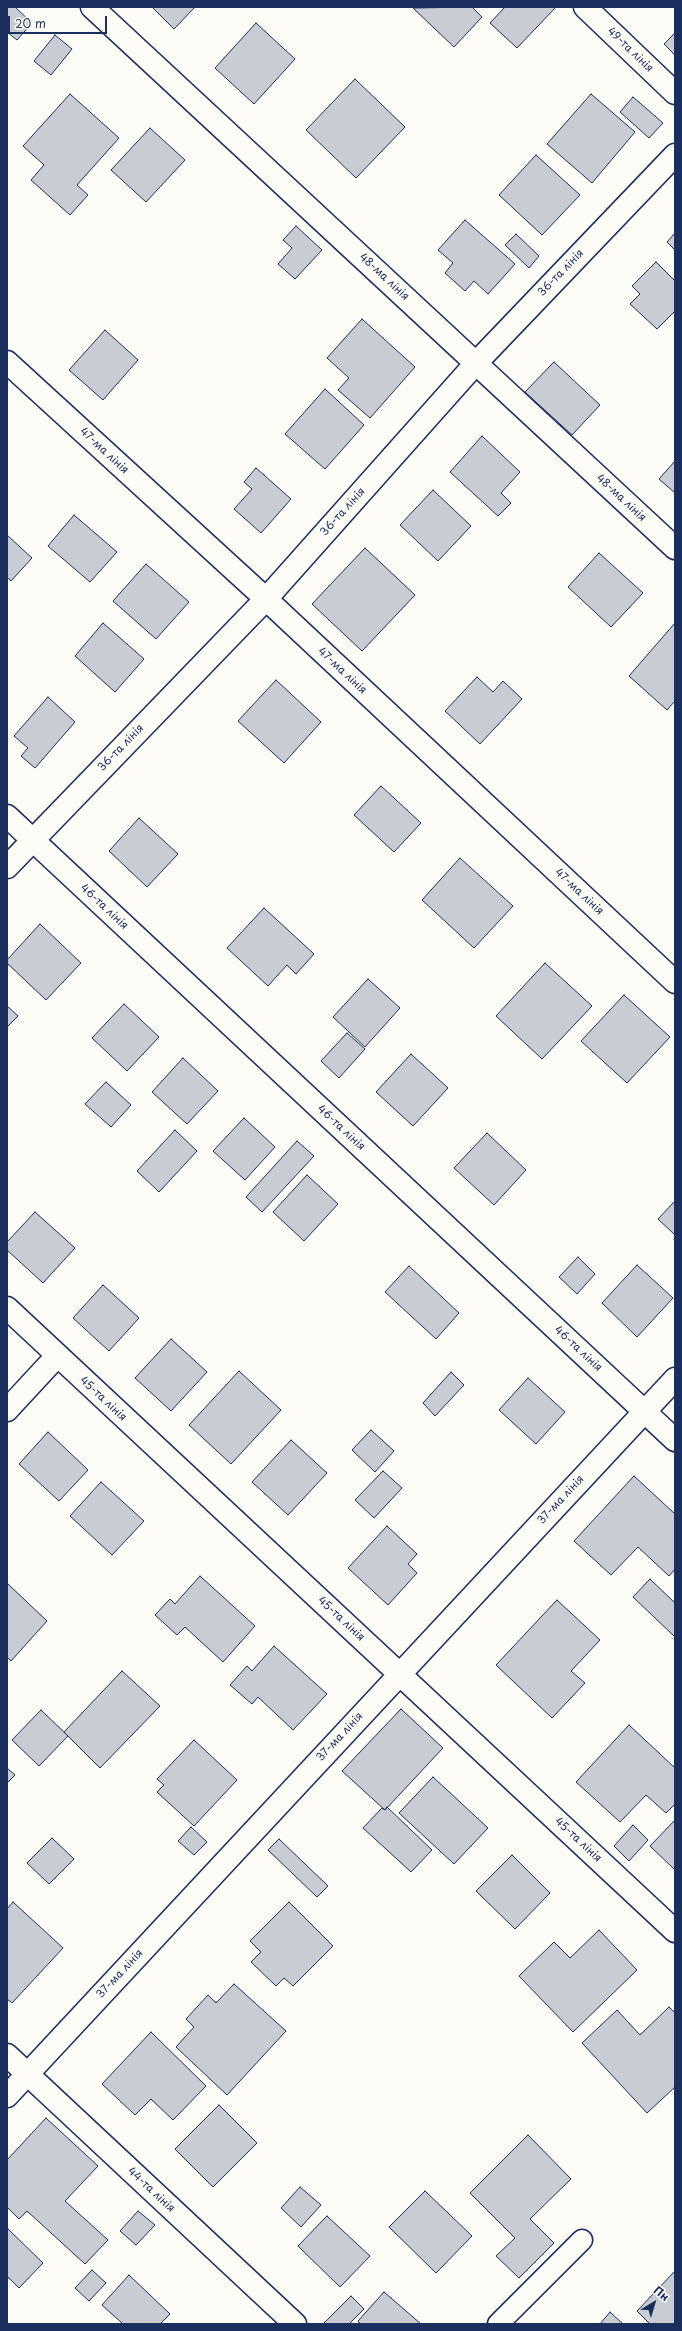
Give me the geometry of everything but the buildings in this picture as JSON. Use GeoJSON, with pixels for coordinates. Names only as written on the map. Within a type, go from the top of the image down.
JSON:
{"type":"FeatureCollection","features":[{"type":"Feature","properties":{"kind":"street","name":"48-ма лінія"},"geometry":{"type":"LineString","coordinates":[[92,7],[477,362],[675,548]]}},
{"type":"Feature","properties":{"kind":"street","name":"49-та лінія"},"geometry":{"type":"LineString","coordinates":[[585,7],[675,93]]}},
{"type":"Feature","properties":{"kind":"street","name":"36-та лінія"},"geometry":{"type":"LineString","coordinates":[[7,867],[266,599],[477,362],[675,155]]}},
{"type":"Feature","properties":{"kind":"street","name":"47-ма лінія"},"geometry":{"type":"LineString","coordinates":[[7,362],[266,599],[675,982]]}},
{"type":"Feature","properties":{"kind":"street","name":"46-та лінія"},"geometry":{"type":"LineString","coordinates":[[7,816],[675,1440]]}},
{"type":"Feature","properties":{"kind":"street","name":"45-та лінія"},"geometry":{"type":"LineString","coordinates":[[7,1308],[675,1930]]}},
{"type":"Feature","properties":{"kind":"street"},"geometry":{"type":"LineString","coordinates":[[7,1410],[57,1356]]}},
{"type":"Feature","properties":{"kind":"street","name":"37-ма лінія"},"geometry":{"type":"LineString","coordinates":[[7,2096],[644,1410],[675,1379]]}},
{"type":"Feature","properties":{"kind":"street","name":"44-та лінія"},"geometry":{"type":"LineString","coordinates":[[7,2055],[295,2324]]}},
{"type":"Feature","properties":{"kind":"lane"},"geometry":{"type":"LineString","coordinates":[[498,2324],[582,2240]]}}]}
